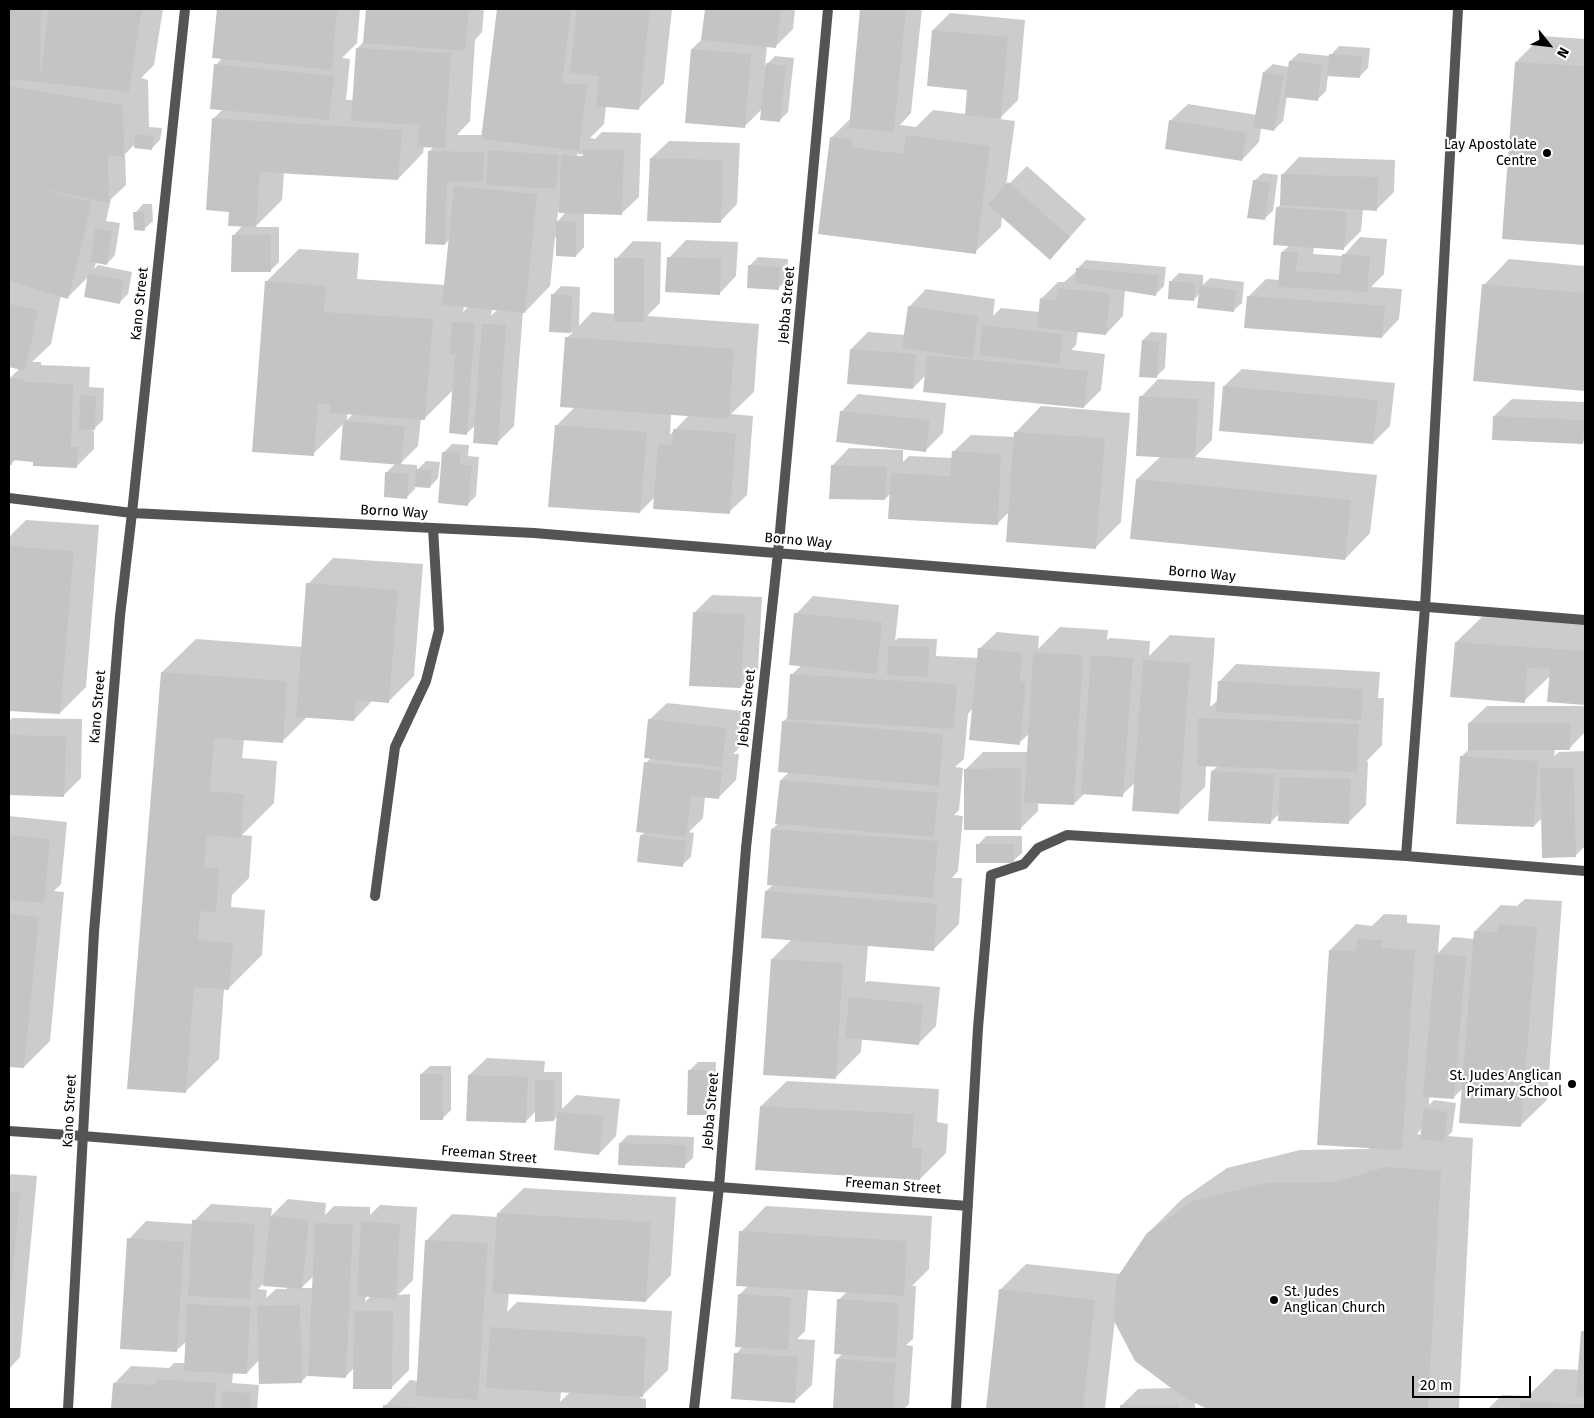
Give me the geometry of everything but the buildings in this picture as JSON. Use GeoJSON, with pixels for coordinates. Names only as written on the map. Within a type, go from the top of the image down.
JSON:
{"type":"FeatureCollection","features":[{"type":"Feature","properties":{"kind":"street","name":"Kano Street"},"geometry":{"type":"LineString","coordinates":[[68,1409],[95,922],[120,616],[185,9]]}},
{"type":"Feature","properties":{"kind":"street","name":"Jebba Street"},"geometry":{"type":"LineString","coordinates":[[694,1409],[719,1187],[746,848],[778,553],[828,9]]}},
{"type":"Feature","properties":{"kind":"street"},"geometry":{"type":"LineString","coordinates":[[1406,856],[1425,607],[1458,9]]}},
{"type":"Feature","properties":{"kind":"street","name":"Borno Way"},"geometry":{"type":"LineString","coordinates":[[9,498],[132,513],[534,533],[1585,620]]}},
{"type":"Feature","properties":{"kind":"street"},"geometry":{"type":"LineString","coordinates":[[375,896],[395,747],[426,681],[439,630],[434,528]]}},
{"type":"Feature","properties":{"kind":"street"},"geometry":{"type":"LineString","coordinates":[[956,1409],[978,1028],[992,875],[1024,864],[1038,848],[1067,835],[1406,856],[1585,870]]}},
{"type":"Feature","properties":{"kind":"street","name":"Freeman Street"},"geometry":{"type":"LineString","coordinates":[[9,1131],[968,1206]]}},
{"type":"Feature","properties":{"kind":"place","name":"Lay Apostolate Centre"},"geometry":{"type":"Point","coordinates":[1547,153]}},
{"type":"Feature","properties":{"kind":"place","name":"St. Judes Anglican Primary School"},"geometry":{"type":"Point","coordinates":[1572,1084]}},
{"type":"Feature","properties":{"kind":"place","name":"St. Judes Anglican Church"},"geometry":{"type":"Point","coordinates":[1274,1300]}}]}
